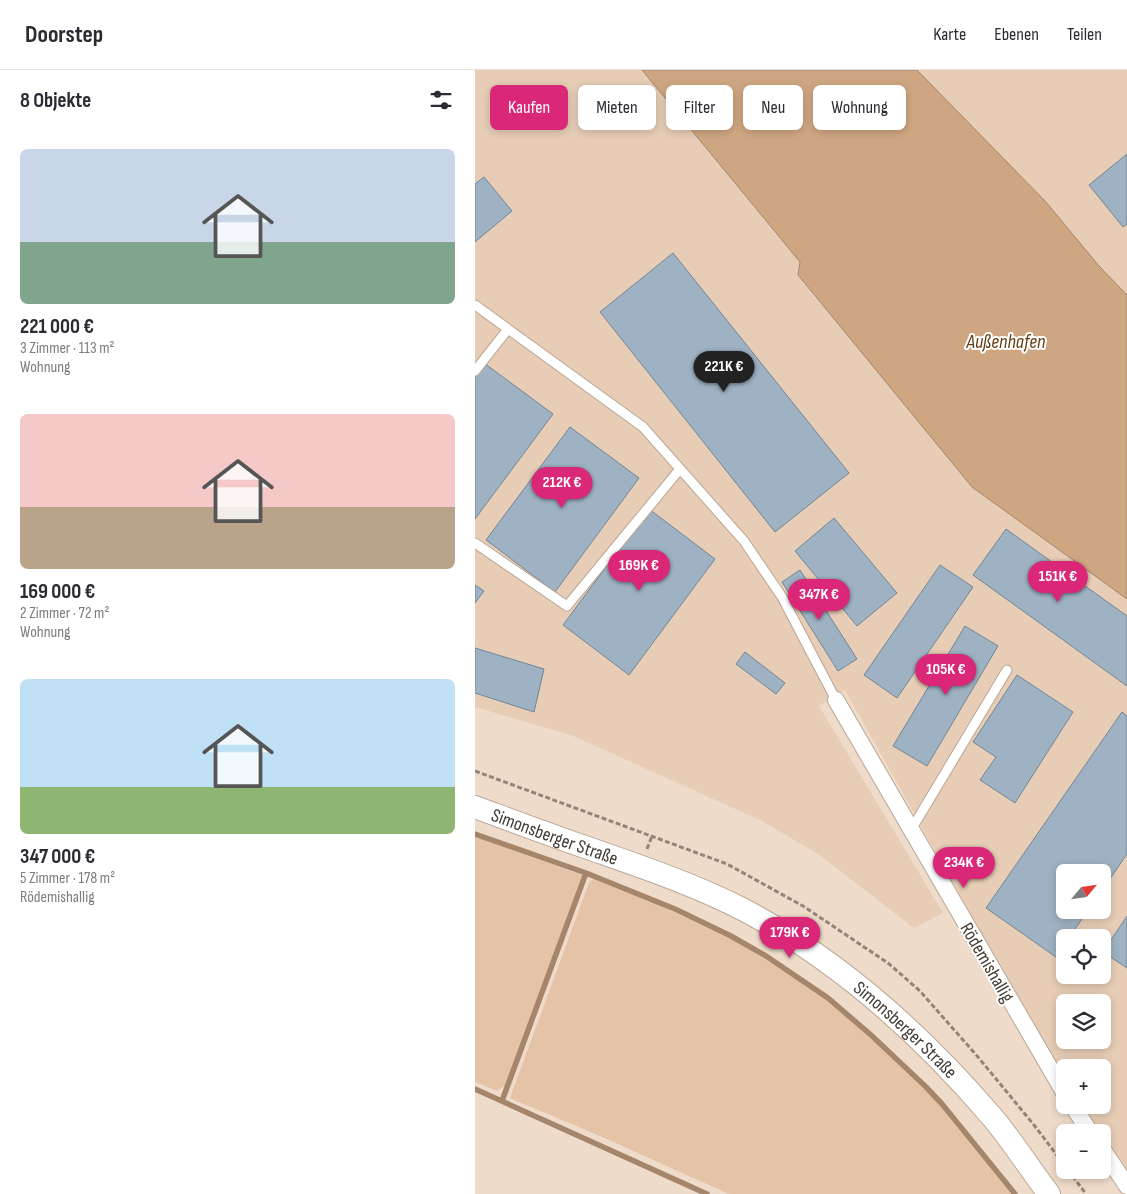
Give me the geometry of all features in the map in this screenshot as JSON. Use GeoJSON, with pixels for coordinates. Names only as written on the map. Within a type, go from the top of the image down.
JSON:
{"type":"FeatureCollection","features":[{"type":"Feature","properties":{"kind":"main road","name":"Simonsberger Straße"},"geometry":{"type":"LineString","coordinates":[[475,807],[700,889],[746,911],[798,941],[861,986],[935,1054],[994,1119],[1049,1194]]}},
{"type":"Feature","properties":{"kind":"street","name":"Rödemishallig"},"geometry":{"type":"LineString","coordinates":[[836,700],[1056,1079]]}},
{"type":"Feature","properties":{"kind":"street"},"geometry":{"type":"LineString","coordinates":[[1111,1162],[1127,1186]]}},
{"type":"Feature","properties":{"kind":"lane"},"geometry":{"type":"LineString","coordinates":[[475,305],[643,427],[744,541],[782,597],[836,700]]}},
{"type":"Feature","properties":{"kind":"lane"},"geometry":{"type":"LineString","coordinates":[[475,371],[508,329]]}},
{"type":"Feature","properties":{"kind":"lane"},"geometry":{"type":"LineString","coordinates":[[475,543],[567,606],[680,469]]}},
{"type":"Feature","properties":{"kind":"lane"},"geometry":{"type":"LineString","coordinates":[[911,830],[1007,670]]}},
{"type":"Feature","properties":{"kind":"path"},"geometry":{"type":"LineString","coordinates":[[1075,1179],[1086,1194]]}},
{"type":"Feature","properties":{"kind":"shaded area"},"geometry":{"type":"Polygon","coordinates":[[[475,70],[642,70],[654,85],[578,85],[578,130],[656,130],[656,87],[666,99],[666,130],[691,130],[800,262],[798,276],[972,487],[1127,599],[1127,1178],[1111,1153],[1111,1124],[1092,1124],[1085,1114],[1111,1114],[1111,1059],[1056,1059],[1056,1067],[845,690],[819,706],[943,913],[914,928],[818,854],[762,821],[571,735],[475,707],[475,70]]]}},
{"type":"Feature","properties":{"kind":"shaded area"},"geometry":{"type":"Polygon","coordinates":[[[917,70],[1127,70],[1127,295],[1099,266],[1046,202],[917,70]]]}},
{"type":"Feature","properties":{"kind":"shaded area"},"geometry":{"type":"Polygon","coordinates":[[[475,837],[582,875],[507,1084],[497,1091],[475,1082],[475,837]]]}},
{"type":"Feature","properties":{"kind":"shaded area"},"geometry":{"type":"Polygon","coordinates":[[[593,879],[661,906],[743,945],[829,1001],[934,1099],[1011,1194],[729,1194],[510,1098],[589,883],[593,879]]]}},
{"type":"Feature","properties":{"kind":"water","name":"Außenhafen"},"geometry":{"type":"Polygon","coordinates":[[[642,70],[917,70],[1046,202],[1099,266],[1127,295],[1127,599],[972,487],[798,275],[800,262],[691,130],[733,130],[733,85],[666,85],[666,99],[642,70]]]}},
{"type":"Feature","properties":{"kind":"building"},"geometry":{"type":"Polygon","coordinates":[[[1127,154],[1127,224],[1123,227],[1089,185],[1127,154]]]}},
{"type":"Feature","properties":{"kind":"building"},"geometry":{"type":"Polygon","coordinates":[[[484,177],[512,211],[475,242],[475,184],[484,177]]]}},
{"type":"Feature","properties":{"kind":"building"},"geometry":{"type":"Polygon","coordinates":[[[673,253],[849,473],[775,532],[600,312],[673,253]]]}},
{"type":"Feature","properties":{"kind":"building"},"geometry":{"type":"Polygon","coordinates":[[[484,363],[553,414],[475,519],[475,376],[484,363]]]}},
{"type":"Feature","properties":{"kind":"building"},"geometry":{"type":"Polygon","coordinates":[[[570,427],[639,478],[555,592],[486,540],[570,427]]]}},
{"type":"Feature","properties":{"kind":"building"},"geometry":{"type":"Polygon","coordinates":[[[649,509],[715,559],[629,675],[563,625],[649,509]]]}},
{"type":"Feature","properties":{"kind":"building"},"geometry":{"type":"Polygon","coordinates":[[[834,518],[897,593],[857,626],[795,551],[834,518]]]}},
{"type":"Feature","properties":{"kind":"building"},"geometry":{"type":"Polygon","coordinates":[[[1006,529],[1127,616],[1127,686],[973,575],[1006,529]]]}},
{"type":"Feature","properties":{"kind":"building"},"geometry":{"type":"Polygon","coordinates":[[[940,565],[973,587],[897,698],[864,675],[940,565]]]}},
{"type":"Feature","properties":{"kind":"building"},"geometry":{"type":"Polygon","coordinates":[[[800,570],[857,659],[838,671],[782,582],[800,570]]]}},
{"type":"Feature","properties":{"kind":"building"},"geometry":{"type":"Polygon","coordinates":[[[475,585],[484,591],[475,603],[475,585]]]}},
{"type":"Feature","properties":{"kind":"building"},"geometry":{"type":"Polygon","coordinates":[[[965,626],[998,646],[927,766],[893,746],[965,626]]]}},
{"type":"Feature","properties":{"kind":"building"},"geometry":{"type":"Polygon","coordinates":[[[475,648],[544,669],[534,712],[475,693],[475,648]]]}},
{"type":"Feature","properties":{"kind":"building"},"geometry":{"type":"Polygon","coordinates":[[[745,652],[785,683],[776,694],[736,664],[745,652]]]}},
{"type":"Feature","properties":{"kind":"building"},"geometry":{"type":"Polygon","coordinates":[[[1017,675],[1073,712],[1015,803],[980,780],[996,757],[973,742],[1017,675]]]}},
{"type":"Feature","properties":{"kind":"building"},"geometry":{"type":"Polygon","coordinates":[[[1122,712],[1127,716],[1127,854],[1111,877],[1111,864],[1056,864],[1056,919],[1082,919],[1075,929],[1056,929],[1056,957],[986,908],[1122,712]]]}},
{"type":"Feature","properties":{"kind":"building"},"geometry":{"type":"Polygon","coordinates":[[[1127,916],[1127,968],[1111,957],[1111,940],[1127,916]]]}},
{"type":"Feature","properties":{"kind":"waterway"},"geometry":{"type":"LineString","coordinates":[[475,834],[586,873],[675,909],[731,936],[766,956],[828,998],[871,1035],[926,1087],[1015,1194]]}},
{"type":"Feature","properties":{"kind":"waterway"},"geometry":{"type":"LineString","coordinates":[[502,1101],[586,873]]}},
{"type":"Feature","properties":{"kind":"waterway"},"geometry":{"type":"LineString","coordinates":[[475,1089],[707,1194]]}}]}
